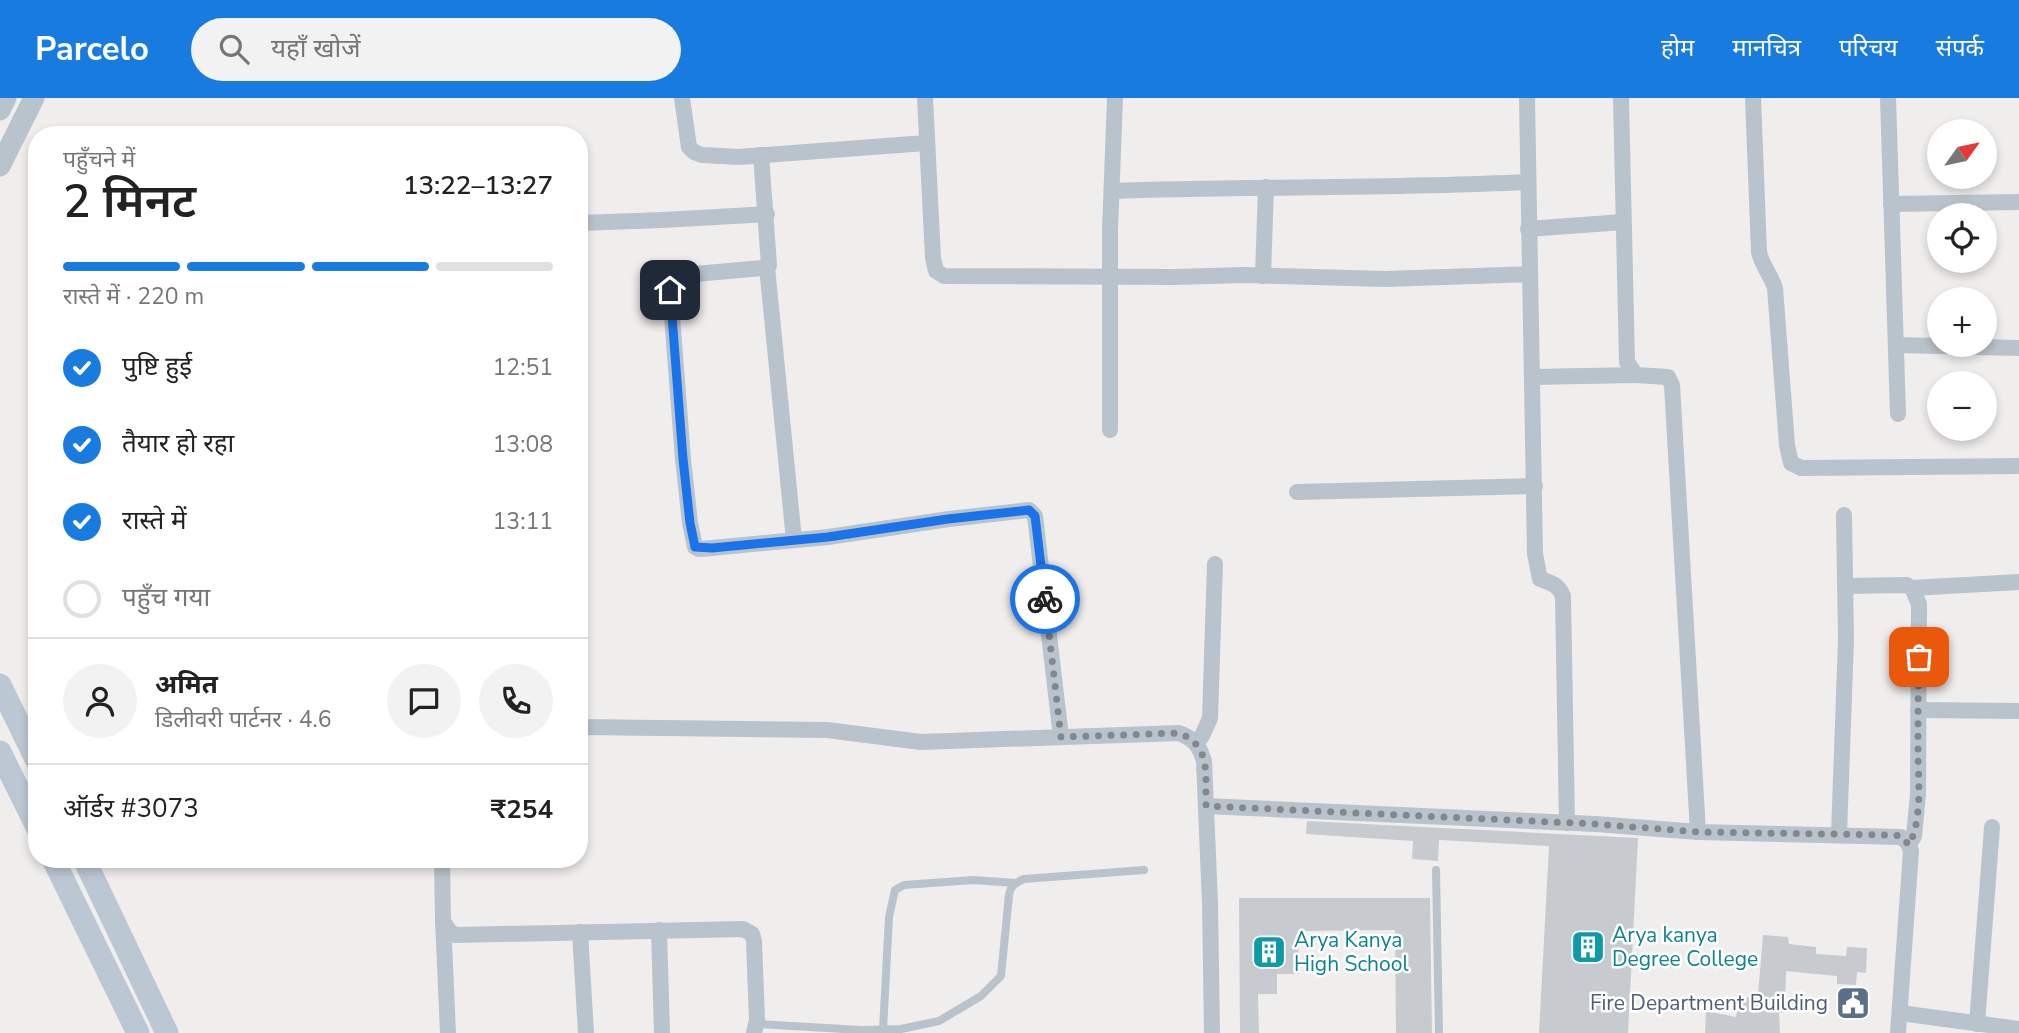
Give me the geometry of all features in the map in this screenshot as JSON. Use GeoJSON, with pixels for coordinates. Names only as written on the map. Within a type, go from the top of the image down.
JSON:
{"type":"FeatureCollection","features":[{"type":"Feature","properties":{"kind":"main road"},"geometry":{"type":"LineString","coordinates":[[0,685],[28,743]]}},
{"type":"Feature","properties":{"kind":"main road"},"geometry":{"type":"LineString","coordinates":[[0,752],[28,809]]}},
{"type":"Feature","properties":{"kind":"main road"},"geometry":{"type":"LineString","coordinates":[[57,868],[138,1033]]}},
{"type":"Feature","properties":{"kind":"main road"},"geometry":{"type":"LineString","coordinates":[[88,868],[167,1033]]}},
{"type":"Feature","properties":{"kind":"street"},"geometry":{"type":"LineString","coordinates":[[0,110],[6,98]]}},
{"type":"Feature","properties":{"kind":"street"},"geometry":{"type":"LineString","coordinates":[[0,166],[7,136],[34,98]]}},
{"type":"Feature","properties":{"kind":"street"},"geometry":{"type":"LineString","coordinates":[[682,98],[689,147],[702,155],[761,155],[926,143]]}},
{"type":"Feature","properties":{"kind":"street"},"geometry":{"type":"LineString","coordinates":[[925,98],[933,258],[936,271],[944,276],[1263,276],[1385,279],[1530,274]]}},
{"type":"Feature","properties":{"kind":"street"},"geometry":{"type":"LineString","coordinates":[[1110,430],[1111,191],[1115,98]]}},
{"type":"Feature","properties":{"kind":"street"},"geometry":{"type":"LineString","coordinates":[[1527,98],[1535,554],[1540,579],[1554,583],[1563,596],[1567,823]]}},
{"type":"Feature","properties":{"kind":"street"},"geometry":{"type":"LineString","coordinates":[[1621,98],[1626,348],[1627,362],[1636,375]]}},
{"type":"Feature","properties":{"kind":"street"},"geometry":{"type":"LineString","coordinates":[[1754,98],[1759,252],[1762,266],[1771,277],[1775,288],[1787,444],[1791,463],[1801,468],[2019,466]]}},
{"type":"Feature","properties":{"kind":"street"},"geometry":{"type":"LineString","coordinates":[[1888,98],[1898,414]]}},
{"type":"Feature","properties":{"kind":"street"},"geometry":{"type":"LineString","coordinates":[[761,155],[767,214],[767,267],[794,540]]}},
{"type":"Feature","properties":{"kind":"street"},"geometry":{"type":"LineString","coordinates":[[1111,191],[1431,187],[1527,182]]}},
{"type":"Feature","properties":{"kind":"street"},"geometry":{"type":"LineString","coordinates":[[1263,276],[1266,187]]}},
{"type":"Feature","properties":{"kind":"street"},"geometry":{"type":"LineString","coordinates":[[1891,205],[2019,202]]}},
{"type":"Feature","properties":{"kind":"street"},"geometry":{"type":"LineString","coordinates":[[588,223],[767,214]]}},
{"type":"Feature","properties":{"kind":"street"},"geometry":{"type":"LineString","coordinates":[[1528,229],[1623,222]]}},
{"type":"Feature","properties":{"kind":"street"},"geometry":{"type":"LineString","coordinates":[[767,267],[684,275],[673,282],[670,290],[683,459],[695,547],[712,548],[794,540],[1019,510],[1034,512],[1061,737]]}},
{"type":"Feature","properties":{"kind":"street"},"geometry":{"type":"LineString","coordinates":[[1896,345],[2019,348]]}},
{"type":"Feature","properties":{"kind":"street"},"geometry":{"type":"LineString","coordinates":[[1532,377],[1636,375],[1668,377],[1672,385],[1698,832]]}},
{"type":"Feature","properties":{"kind":"street"},"geometry":{"type":"LineString","coordinates":[[1297,492],[1535,486]]}},
{"type":"Feature","properties":{"kind":"street"},"geometry":{"type":"LineString","coordinates":[[1839,834],[1846,640],[1844,515]]}},
{"type":"Feature","properties":{"kind":"street"},"geometry":{"type":"LineString","coordinates":[[1196,743],[1210,718],[1215,564]]}},
{"type":"Feature","properties":{"kind":"street"},"geometry":{"type":"LineString","coordinates":[[1846,586],[1907,585],[1912,588],[2019,582]]}},
{"type":"Feature","properties":{"kind":"street"},"geometry":{"type":"LineString","coordinates":[[1909,845],[1916,823],[1918,710],[1919,604],[1912,588]]}},
{"type":"Feature","properties":{"kind":"street"},"geometry":{"type":"LineString","coordinates":[[1918,710],[2019,711]]}},
{"type":"Feature","properties":{"kind":"street"},"geometry":{"type":"LineString","coordinates":[[588,727],[827,730],[921,742],[1179,733],[1193,739],[1204,761],[1212,1033]]}},
{"type":"Feature","properties":{"kind":"street"},"geometry":{"type":"LineString","coordinates":[[1206,806],[1698,832],[1901,836],[1911,851],[1898,1033]]}},
{"type":"Feature","properties":{"kind":"street"},"geometry":{"type":"LineString","coordinates":[[1977,1024],[1992,827]]}},
{"type":"Feature","properties":{"kind":"street"},"geometry":{"type":"LineString","coordinates":[[442,868],[448,1033]]}},
{"type":"Feature","properties":{"kind":"street"},"geometry":{"type":"LineString","coordinates":[[443,921],[450,932],[456,935],[743,929],[752,934],[754,941],[755,1029]]}},
{"type":"Feature","properties":{"kind":"street"},"geometry":{"type":"LineString","coordinates":[[659,930],[662,1033]]}},
{"type":"Feature","properties":{"kind":"street"},"geometry":{"type":"LineString","coordinates":[[579,932],[586,1033]]}},
{"type":"Feature","properties":{"kind":"street"},"geometry":{"type":"LineString","coordinates":[[1900,1013],[2019,1029]]}},
{"type":"Feature","properties":{"kind":"lane"},"geometry":{"type":"LineString","coordinates":[[755,1029],[901,1030],[939,1021],[981,996],[997,982],[1004,967],[1009,895],[1011,887],[1016,883],[1024,879],[1144,870]]}},
{"type":"Feature","properties":{"kind":"lane"},"geometry":{"type":"LineString","coordinates":[[1436,870],[1439,1033]]}},
{"type":"Feature","properties":{"kind":"lane"},"geometry":{"type":"LineString","coordinates":[[883,1030],[889,917],[895,890],[904,885],[973,880],[1016,883]]}},
{"type":"Feature","properties":{"kind":"building","name":"Arya kanya Degree College"},"geometry":{"type":"Polygon","coordinates":[[[1307,821],[1638,838],[1628,1033],[1539,1033],[1549,846],[1439,840],[1438,861],[1412,859],[1413,841],[1306,834],[1307,821]]]}},
{"type":"Feature","properties":{"kind":"building","name":"Arya Kanya High School"},"geometry":{"type":"Polygon","coordinates":[[[1239,898],[1430,898],[1432,1033],[1396,1033],[1395,930],[1298,931],[1299,974],[1277,974],[1277,994],[1258,994],[1259,1033],[1240,1033],[1239,898]]]}},
{"type":"Feature","properties":{"kind":"building"},"geometry":{"type":"Polygon","coordinates":[[[1763,935],[1788,937],[1789,944],[1816,947],[1816,954],[1846,956],[1847,947],[1867,948],[1866,973],[1857,972],[1856,985],[1837,984],[1837,976],[1786,971],[1785,1012],[1779,1013],[1780,1033],[1705,1033],[1706,1011],[1736,1017],[1740,999],[1758,995],[1763,935]]]}},
{"type":"Feature","properties":{"kind":"way so far"},"geometry":{"type":"LineString","coordinates":[[1045,599],[1061,737],[1179,733],[1193,739],[1200,748],[1204,761],[1206,806],[1596,824],[1698,832],[1892,835],[1901,836],[1909,845],[1914,836],[1918,794],[1919,657]]}},
{"type":"Feature","properties":{"kind":"place","name":"Arya kanya Degree College"},"geometry":{"type":"Point","coordinates":[1588,947]}},
{"type":"Feature","properties":{"kind":"place","name":"Arya Kanya High School"},"geometry":{"type":"Point","coordinates":[1269,952]}},
{"type":"Feature","properties":{"kind":"place","name":"Fire Department Building"},"geometry":{"type":"Point","coordinates":[1853,1003]}},
{"type":"Feature","properties":{"kind":"route"},"geometry":{"type":"LineString","coordinates":[[670,290],[683,459],[695,547],[699,549],[828,537],[1029,510],[1034,512],[1035,516],[1045,599]]}}]}
